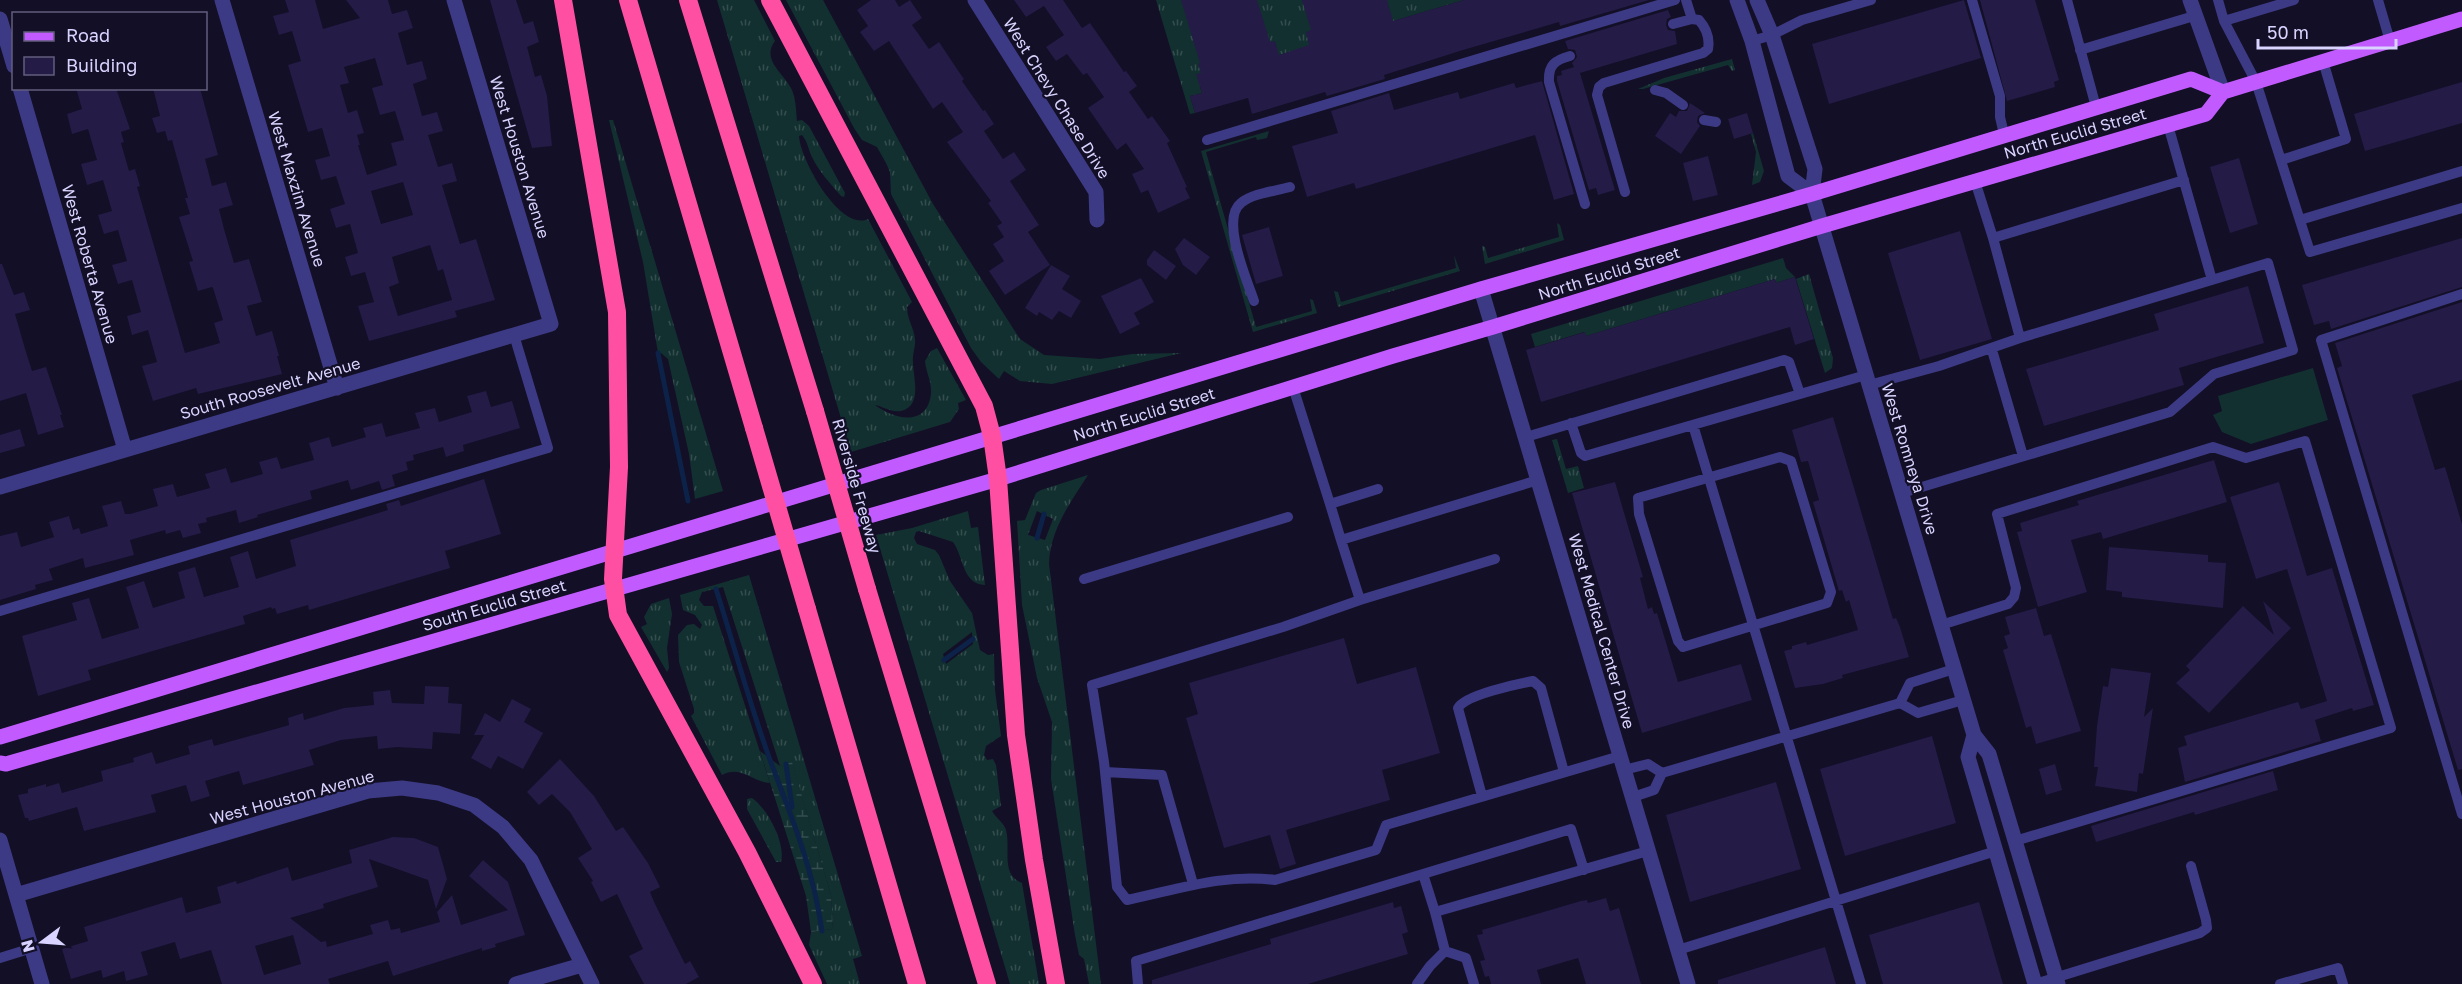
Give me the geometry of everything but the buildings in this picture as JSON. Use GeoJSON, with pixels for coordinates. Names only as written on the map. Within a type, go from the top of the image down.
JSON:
{"type":"FeatureCollection","features":[{"type":"Feature","properties":{"kind":"highway"},"geometry":{"type":"LineString","coordinates":[[563,0],[618,312],[618,467],[614,551],[614,590],[618,615],[747,852],[813,984]]}},
{"type":"Feature","properties":{"kind":"highway"},"geometry":{"type":"LineString","coordinates":[[628,0],[917,984]]}},
{"type":"Feature","properties":{"kind":"highway","name":"Riverside Freeway"},"geometry":{"type":"LineString","coordinates":[[688,0],[987,984]]}},
{"type":"Feature","properties":{"kind":"highway"},"geometry":{"type":"LineString","coordinates":[[770,0],[984,406],[992,436],[998,479],[1016,735],[1034,860],[1056,984]]}},
{"type":"Feature","properties":{"kind":"main road"},"geometry":{"type":"LineString","coordinates":[[2223,92],[2462,19]]}},
{"type":"Feature","properties":{"kind":"main road","name":"North Euclid Street"},"geometry":{"type":"LineString","coordinates":[[992,436],[1481,289],[1812,194],[2191,79],[2223,92],[2206,114],[1822,226],[998,479]]}},
{"type":"Feature","properties":{"kind":"main road","name":"South Euclid Street"},"geometry":{"type":"LineString","coordinates":[[0,737],[992,436]]}},
{"type":"Feature","properties":{"kind":"main road","name":"South Euclid Street"},"geometry":{"type":"LineString","coordinates":[[0,763],[6,764],[998,479]]}},
{"type":"Feature","properties":{"kind":"street","name":"West Maxzim Avenue"},"geometry":{"type":"LineString","coordinates":[[222,0],[337,388]]}},
{"type":"Feature","properties":{"kind":"street","name":"West Houston Avenue"},"geometry":{"type":"LineString","coordinates":[[454,0],[551,324]]}},
{"type":"Feature","properties":{"kind":"street","name":"West Chevy Chase Drive"},"geometry":{"type":"LineString","coordinates":[[975,0],[1096,192],[1097,220]]}},
{"type":"Feature","properties":{"kind":"street"},"geometry":{"type":"LineString","coordinates":[[1737,0],[1752,41],[1788,176],[1812,194]]}},
{"type":"Feature","properties":{"kind":"street","name":"West Romneya Drive"},"geometry":{"type":"LineString","coordinates":[[1757,0],[1772,35],[1815,169],[1812,194],[1963,700],[1974,735],[1989,753],[2057,981]]}},
{"type":"Feature","properties":{"kind":"street"},"geometry":{"type":"LineString","coordinates":[[2190,0],[2223,92]]}},
{"type":"Feature","properties":{"kind":"street"},"geometry":{"type":"LineString","coordinates":[[0,19],[12,59]]}},
{"type":"Feature","properties":{"kind":"street","name":"West Roberta Avenue"},"geometry":{"type":"LineString","coordinates":[[21,90],[125,450]]}},
{"type":"Feature","properties":{"kind":"street","name":"West Medical Center Drive"},"geometry":{"type":"LineString","coordinates":[[1481,289],[1688,984]]}},
{"type":"Feature","properties":{"kind":"street","name":"South Roosevelt Avenue"},"geometry":{"type":"LineString","coordinates":[[0,487],[551,324]]}},
{"type":"Feature","properties":{"kind":"street","name":"West Romneya Drive"},"geometry":{"type":"LineString","coordinates":[[1974,735],[1968,757],[2035,984]]}},
{"type":"Feature","properties":{"kind":"street","name":"West Houston Avenue"},"geometry":{"type":"LineString","coordinates":[[16,896],[368,791],[402,788],[438,793],[474,805],[503,827],[531,860],[592,984]]}},
{"type":"Feature","properties":{"kind":"street"},"geometry":{"type":"LineString","coordinates":[[0,840],[42,984]]}},
{"type":"Feature","properties":{"kind":"street"},"geometry":{"type":"LineString","coordinates":[[516,984],[582,965]]}},
{"type":"Feature","properties":{"kind":"lane"},"geometry":{"type":"LineString","coordinates":[[1207,140],[1675,0]]}},
{"type":"Feature","properties":{"kind":"lane"},"geometry":{"type":"LineString","coordinates":[[1686,0],[1692,19]]}},
{"type":"Feature","properties":{"kind":"lane"},"geometry":{"type":"LineString","coordinates":[[1752,41],[1772,35],[1802,20],[1871,0]]}},
{"type":"Feature","properties":{"kind":"lane"},"geometry":{"type":"LineString","coordinates":[[1972,0],[2000,96],[2000,117],[2004,134]]}},
{"type":"Feature","properties":{"kind":"lane"},"geometry":{"type":"LineString","coordinates":[[2067,0],[2096,107]]}},
{"type":"Feature","properties":{"kind":"lane"},"geometry":{"type":"LineString","coordinates":[[2218,0],[2224,21],[2256,82],[2310,252],[2462,208]]}},
{"type":"Feature","properties":{"kind":"lane"},"geometry":{"type":"LineString","coordinates":[[2224,21],[2295,0]]}},
{"type":"Feature","properties":{"kind":"lane"},"geometry":{"type":"LineString","coordinates":[[2378,0],[2390,41]]}},
{"type":"Feature","properties":{"kind":"lane"},"geometry":{"type":"LineString","coordinates":[[2080,50],[2194,16]]}},
{"type":"Feature","properties":{"kind":"lane"},"geometry":{"type":"LineString","coordinates":[[1625,192],[1598,95],[1599,87],[1604,82],[1702,53],[1708,49],[1709,41],[1705,26],[1699,20],[1692,19],[1673,24]]}},
{"type":"Feature","properties":{"kind":"lane"},"geometry":{"type":"LineString","coordinates":[[1570,56],[1558,59],[1551,65],[1548,73],[1585,204]]}},
{"type":"Feature","properties":{"kind":"lane"},"geometry":{"type":"LineString","coordinates":[[2281,160],[2346,140],[2323,61]]}},
{"type":"Feature","properties":{"kind":"lane"},"geometry":{"type":"LineString","coordinates":[[1655,90],[1665,93],[1683,105]]}},
{"type":"Feature","properties":{"kind":"lane"},"geometry":{"type":"LineString","coordinates":[[1704,120],[1716,122]]}},
{"type":"Feature","properties":{"kind":"lane"},"geometry":{"type":"LineString","coordinates":[[2168,125],[2212,280]]}},
{"type":"Feature","properties":{"kind":"lane"},"geometry":{"type":"LineString","coordinates":[[2300,220],[2462,171]]}},
{"type":"Feature","properties":{"kind":"lane"},"geometry":{"type":"LineString","coordinates":[[1993,238],[2184,180]]}},
{"type":"Feature","properties":{"kind":"lane"},"geometry":{"type":"LineString","coordinates":[[1975,181],[2020,338]]}},
{"type":"Feature","properties":{"kind":"lane"},"geometry":{"type":"LineString","coordinates":[[1254,301],[1233,233],[1232,219],[1235,208],[1245,200],[1290,187]]}},
{"type":"Feature","properties":{"kind":"lane"},"geometry":{"type":"LineString","coordinates":[[1571,423],[1581,453],[1585,456],[1800,394],[1992,350],[2020,338],[2268,263],[2293,350],[2214,374],[2170,412],[1902,493]]}},
{"type":"Feature","properties":{"kind":"lane"},"geometry":{"type":"LineString","coordinates":[[2462,294],[2321,340],[2462,814]]}},
{"type":"Feature","properties":{"kind":"lane"},"geometry":{"type":"LineString","coordinates":[[0,611],[548,448],[514,335]]}},
{"type":"Feature","properties":{"kind":"lane"},"geometry":{"type":"LineString","coordinates":[[1992,350],[2024,456]]}},
{"type":"Feature","properties":{"kind":"lane"},"geometry":{"type":"LineString","coordinates":[[1526,437],[1785,360],[1789,362],[1800,394]]}},
{"type":"Feature","properties":{"kind":"lane"},"geometry":{"type":"LineString","coordinates":[[1293,387],[1360,600]]}},
{"type":"Feature","properties":{"kind":"lane"},"geometry":{"type":"LineString","coordinates":[[1693,425],[1861,984]]}},
{"type":"Feature","properties":{"kind":"lane"},"geometry":{"type":"LineString","coordinates":[[1941,625],[2008,604],[2014,597],[2016,588],[1997,514],[2213,447],[2246,458],[2305,441],[2391,728],[2015,841]]}},
{"type":"Feature","properties":{"kind":"lane"},"geometry":{"type":"LineString","coordinates":[[1780,457],[1791,461],[1831,592],[1827,603],[1689,645],[1681,645],[1639,514],[1638,498],[1708,477],[1780,457]]}},
{"type":"Feature","properties":{"kind":"lane"},"geometry":{"type":"LineString","coordinates":[[1341,540],[1538,480]]}},
{"type":"Feature","properties":{"kind":"lane"},"geometry":{"type":"LineString","coordinates":[[1330,504],[1378,489]]}},
{"type":"Feature","properties":{"kind":"lane"},"geometry":{"type":"LineString","coordinates":[[1084,579],[1287,517]]}},
{"type":"Feature","properties":{"kind":"lane"},"geometry":{"type":"LineString","coordinates":[[1496,559],[1092,685],[1105,772],[1117,886],[1127,900],[1210,880],[1258,878],[1275,880],[1376,850],[1386,825],[1564,772],[1622,763],[1648,764],[1662,773]]}},
{"type":"Feature","properties":{"kind":"lane"},"geometry":{"type":"LineString","coordinates":[[1900,703],[1910,683],[1954,669]]}},
{"type":"Feature","properties":{"kind":"lane"},"geometry":{"type":"LineString","coordinates":[[1482,796],[1458,708],[1466,700],[1518,684],[1533,681],[1541,688],[1564,772]]}},
{"type":"Feature","properties":{"kind":"lane"},"geometry":{"type":"LineString","coordinates":[[1633,797],[1654,790],[1662,773],[1787,736],[1900,703],[1918,713],[1963,700]]}},
{"type":"Feature","properties":{"kind":"lane"},"geometry":{"type":"LineString","coordinates":[[1105,772],[1162,775],[1193,884]]}},
{"type":"Feature","properties":{"kind":"lane"},"geometry":{"type":"LineString","coordinates":[[1138,984],[1136,960],[1571,829],[1584,870]]}},
{"type":"Feature","properties":{"kind":"lane"},"geometry":{"type":"LineString","coordinates":[[1436,912],[1648,851]]}},
{"type":"Feature","properties":{"kind":"lane"},"geometry":{"type":"LineString","coordinates":[[1678,950],[1996,851]]}},
{"type":"Feature","properties":{"kind":"lane"},"geometry":{"type":"LineString","coordinates":[[2035,984],[2057,981],[2200,933],[2207,928],[2191,866]]}},
{"type":"Feature","properties":{"kind":"lane"},"geometry":{"type":"LineString","coordinates":[[1423,874],[1436,912],[1445,951]]}},
{"type":"Feature","properties":{"kind":"lane"},"geometry":{"type":"LineString","coordinates":[[0,958],[32,948]]}},
{"type":"Feature","properties":{"kind":"lane"},"geometry":{"type":"LineString","coordinates":[[1417,984],[1445,951]]}},
{"type":"Feature","properties":{"kind":"lane"},"geometry":{"type":"LineString","coordinates":[[1445,951],[1466,958],[1474,984]]}},
{"type":"Feature","properties":{"kind":"lane"},"geometry":{"type":"LineString","coordinates":[[2280,984],[2338,968],[2343,984]]}},
{"type":"Feature","properties":{"kind":"green space"},"geometry":{"type":"Polygon","coordinates":[[[717,0],[754,0],[775,41],[770,54],[775,66],[793,92],[797,121],[802,120],[809,126],[845,193],[844,197],[825,178],[812,157],[806,140],[802,135],[799,136],[801,147],[814,176],[834,205],[846,215],[857,220],[868,219],[912,302],[907,307],[915,339],[913,359],[915,390],[912,403],[901,411],[875,405],[900,417],[908,418],[923,412],[931,394],[925,361],[931,351],[937,348],[966,400],[958,403],[959,409],[950,422],[851,452],[717,0]]]}},
{"type":"Feature","properties":{"kind":"green space"},"geometry":{"type":"Polygon","coordinates":[[[786,0],[823,0],[933,204],[1020,339],[1044,355],[1100,359],[1132,354],[1181,353],[1052,384],[1020,381],[1004,371],[999,379],[981,362],[971,348],[891,194],[890,172],[886,163],[877,147],[862,140],[854,128],[786,0]]]}},
{"type":"Feature","properties":{"kind":"green space"},"geometry":{"type":"Polygon","coordinates":[[[1156,0],[1464,0],[1239,67],[1200,87],[1202,93],[1190,96],[1195,113],[1190,114],[1156,0]]]}},
{"type":"Feature","properties":{"kind":"green space"},"geometry":{"type":"Polygon","coordinates":[[[1732,59],[1735,70],[1732,71],[1728,65],[1638,89],[1664,78],[1732,59]]]}},
{"type":"Feature","properties":{"kind":"green space"},"geometry":{"type":"Polygon","coordinates":[[[609,120],[613,120],[723,491],[695,499],[689,454],[668,359],[658,353],[643,262],[609,120]]]}},
{"type":"Feature","properties":{"kind":"green space"},"geometry":{"type":"Polygon","coordinates":[[[1269,131],[1267,138],[1257,140],[1256,137],[1206,152],[1256,327],[1312,311],[1310,299],[1313,300],[1317,313],[1253,332],[1201,151],[1269,131]]]}},
{"type":"Feature","properties":{"kind":"green space"},"geometry":{"type":"Polygon","coordinates":[[[1753,133],[1764,171],[1760,182],[1752,185],[1756,152],[1751,134],[1753,133]]]}},
{"type":"Feature","properties":{"kind":"green space"},"geometry":{"type":"Polygon","coordinates":[[[1557,223],[1560,225],[1564,240],[1485,264],[1482,246],[1485,247],[1488,258],[1559,237],[1557,223]]]}},
{"type":"Feature","properties":{"kind":"green space"},"geometry":{"type":"Polygon","coordinates":[[[1454,255],[1460,271],[1338,307],[1334,291],[1338,292],[1341,302],[1456,268],[1454,255]]]}},
{"type":"Feature","properties":{"kind":"green space"},"geometry":{"type":"Polygon","coordinates":[[[1783,258],[1786,268],[1795,277],[1776,283],[1775,279],[1586,336],[1584,332],[1535,347],[1531,334],[1783,258]]]}},
{"type":"Feature","properties":{"kind":"green space"},"geometry":{"type":"Polygon","coordinates":[[[1809,274],[1833,358],[1832,368],[1825,373],[1796,279],[1809,274]]]}},
{"type":"Feature","properties":{"kind":"green space"},"geometry":{"type":"Polygon","coordinates":[[[2313,368],[2328,420],[2251,444],[2222,432],[2213,415],[2222,411],[2218,396],[2313,368]]]}},
{"type":"Feature","properties":{"kind":"green space"},"geometry":{"type":"Polygon","coordinates":[[[1557,439],[1566,469],[1578,466],[1584,488],[1568,493],[1552,440],[1557,439]]]}},
{"type":"Feature","properties":{"kind":"green space"},"geometry":{"type":"Polygon","coordinates":[[[1088,475],[1057,528],[1049,564],[1101,984],[1089,984],[1084,959],[1079,955],[1051,779],[1052,722],[1037,678],[1022,605],[1017,521],[1025,520],[1036,493],[1088,475]],[[1037,511],[1028,535],[1045,540],[1053,519],[1037,511]]]}},
{"type":"Feature","properties":{"kind":"green space"},"geometry":{"type":"Polygon","coordinates":[[[968,511],[971,528],[978,527],[985,585],[977,583],[968,575],[953,542],[919,531],[916,532],[914,538],[917,544],[935,550],[939,555],[950,581],[972,613],[980,650],[988,655],[994,654],[995,690],[1001,736],[986,746],[984,755],[987,760],[993,759],[996,765],[1001,806],[992,811],[1006,830],[1011,874],[1022,883],[1039,984],[1010,984],[876,535],[912,528],[968,511]],[[972,632],[943,654],[946,664],[973,644],[972,632]]]}},
{"type":"Feature","properties":{"kind":"green space"},"geometry":{"type":"Polygon","coordinates":[[[749,575],[862,956],[853,959],[860,984],[827,984],[809,945],[811,932],[833,929],[831,895],[792,763],[780,766],[723,587],[702,592],[699,600],[704,606],[713,606],[770,783],[735,772],[722,775],[691,716],[694,709],[679,662],[678,635],[687,625],[694,624],[700,629],[702,625],[695,615],[683,610],[680,595],[749,575]]]}},
{"type":"Feature","properties":{"kind":"green space"},"geometry":{"type":"Polygon","coordinates":[[[669,598],[672,614],[667,648],[669,668],[667,672],[641,627],[647,624],[644,617],[651,604],[669,598]]]}},
{"type":"Feature","properties":{"kind":"green space"},"geometry":{"type":"Polygon","coordinates":[[[760,751],[780,766],[792,762],[831,895],[833,929],[811,932],[806,896],[760,751]]]}},
{"type":"Feature","properties":{"kind":"green space"},"geometry":{"type":"Polygon","coordinates":[[[752,798],[764,810],[774,827],[781,845],[781,862],[776,862],[747,809],[747,799],[752,798]]]}},
{"type":"Feature","properties":{"kind":"waterway"},"geometry":{"type":"LineString","coordinates":[[658,353],[688,501]]}},
{"type":"Feature","properties":{"kind":"waterway"},"geometry":{"type":"LineString","coordinates":[[1037,538],[1044,514]]}},
{"type":"Feature","properties":{"kind":"waterway"},"geometry":{"type":"LineString","coordinates":[[716,589],[757,724],[796,828],[814,889],[822,931]]}},
{"type":"Feature","properties":{"kind":"waterway"},"geometry":{"type":"LineString","coordinates":[[944,660],[973,639]]}},
{"type":"Feature","properties":{"kind":"waterway"},"geometry":{"type":"LineString","coordinates":[[786,764],[792,807]]}}]}
